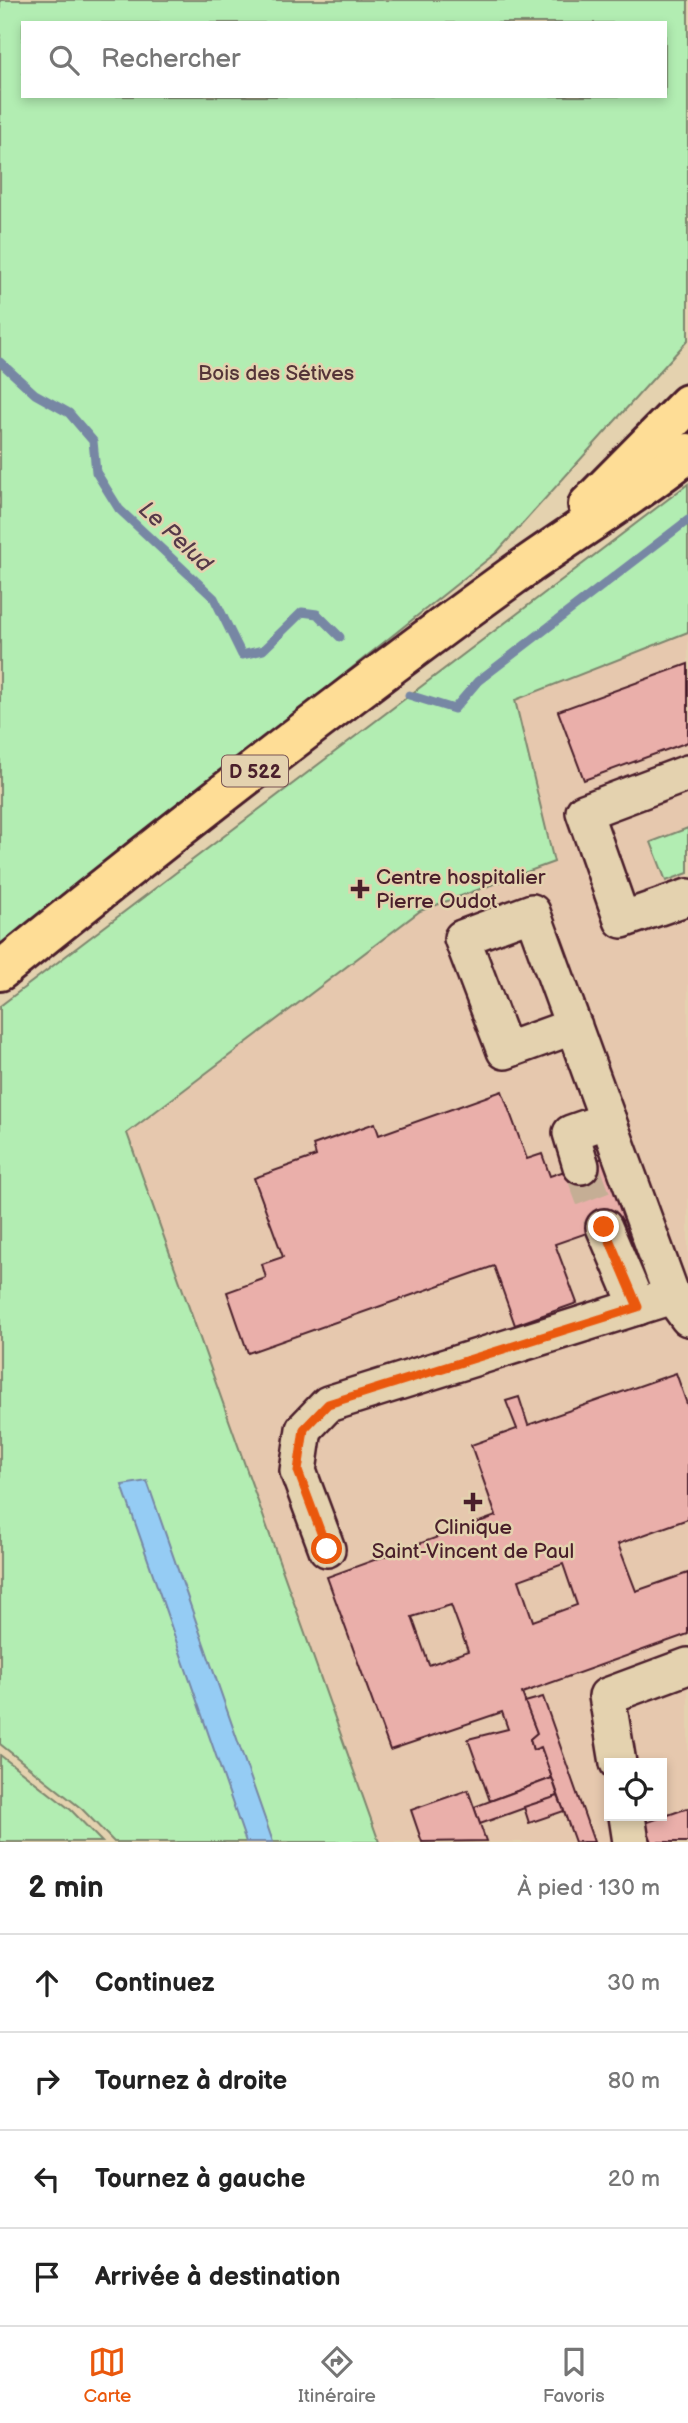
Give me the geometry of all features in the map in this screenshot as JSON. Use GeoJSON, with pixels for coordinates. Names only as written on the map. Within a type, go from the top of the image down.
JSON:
{"type":"FeatureCollection","features":[{"type":"Feature","properties":{"kind":"main road","name":"D 522"},"geometry":{"type":"LineString","coordinates":[[512,576],[688,404]]}},
{"type":"Feature","properties":{"kind":"main road","name":"D 522"},"geometry":{"type":"LineString","coordinates":[[0,971],[306,731],[512,576],[634,495],[688,453]]}},
{"type":"Feature","properties":{"kind":"lane"},"geometry":{"type":"LineString","coordinates":[[688,773],[584,812],[622,920],[688,897]]}},
{"type":"Feature","properties":{"kind":"lane"},"geometry":{"type":"LineString","coordinates":[[327,1549],[298,1471],[304,1429],[328,1404],[638,1307],[680,1307],[574,1026]]}},
{"type":"Feature","properties":{"kind":"lane"},"geometry":{"type":"LineString","coordinates":[[581,1166],[571,1133],[608,1120]]}},
{"type":"Feature","properties":{"kind":"lane"},"geometry":{"type":"LineString","coordinates":[[604,1227],[638,1307]]}},
{"type":"Feature","properties":{"kind":"lane"},"geometry":{"type":"LineString","coordinates":[[617,1758],[607,1696],[688,1666]]}},
{"type":"Feature","properties":{"kind":"lane"},"geometry":{"type":"LineString","coordinates":[[628,1821],[631,1842]]}},
{"type":"Feature","properties":{"kind":"shaded area","name":"Clinique Saint-Vincent de Paul"},"geometry":{"type":"Polygon","coordinates":[[[688,527],[688,1842],[379,1842],[127,1133],[303,999],[225,867],[688,527]]]}},
{"type":"Feature","properties":{"kind":"green space","name":"Bois des Sétives"},"geometry":{"type":"Polygon","coordinates":[[[0,0],[688,0],[688,340],[497,552],[0,949],[0,0]]]}},
{"type":"Feature","properties":{"kind":"green space"},"geometry":{"type":"Polygon","coordinates":[[[688,484],[688,632],[515,700],[554,862],[420,911],[127,1133],[379,1842],[114,1842],[82,1809],[0,1744],[0,1006],[688,484]]]}},
{"type":"Feature","properties":{"kind":"green space"},"geometry":{"type":"Polygon","coordinates":[[[688,828],[688,873],[666,881],[651,842],[688,828]]]}},
{"type":"Feature","properties":{"kind":"green space"},"geometry":{"type":"Polygon","coordinates":[[[0,1755],[71,1810],[102,1842],[0,1842],[0,1755]]]}},
{"type":"Feature","properties":{"kind":"water"},"geometry":{"type":"Polygon","coordinates":[[[147,1481],[273,1842],[246,1842],[122,1485],[147,1481]]]}},
{"type":"Feature","properties":{"kind":"building"},"geometry":{"type":"Polygon","coordinates":[[[688,664],[688,742],[584,780],[558,711],[688,664]]]}},
{"type":"Feature","properties":{"kind":"building"},"geometry":{"type":"Polygon","coordinates":[[[502,1091],[527,1159],[542,1154],[550,1176],[609,1156],[630,1218],[555,1244],[577,1303],[515,1325],[494,1266],[248,1353],[227,1292],[266,1278],[262,1264],[283,1257],[254,1178],[316,1156],[313,1145],[375,1123],[379,1135],[502,1091]]]}},
{"type":"Feature","properties":{"kind":"building","name":"Clinique Saint-Vincent de Paul"},"geometry":{"type":"Polygon","coordinates":[[[676,1373],[688,1407],[688,1519],[618,1544],[636,1591],[688,1573],[688,1634],[522,1693],[537,1733],[530,1739],[533,1750],[541,1747],[552,1778],[490,1801],[468,1739],[508,1729],[502,1712],[390,1750],[327,1577],[496,1516],[471,1445],[517,1429],[506,1401],[519,1397],[528,1425],[676,1373]],[[563,1564],[519,1580],[533,1621],[577,1605],[563,1564]],[[451,1605],[412,1617],[429,1665],[468,1651],[451,1605]]]}},
{"type":"Feature","properties":{"kind":"building"},"geometry":{"type":"Polygon","coordinates":[[[543,1697],[594,1842],[575,1842],[541,1747],[533,1750],[530,1739],[537,1733],[525,1702],[543,1697]]]}},
{"type":"Feature","properties":{"kind":"building"},"geometry":{"type":"Polygon","coordinates":[[[552,1778],[558,1796],[480,1824],[474,1807],[552,1778]]]}},
{"type":"Feature","properties":{"kind":"building"},"geometry":{"type":"Polygon","coordinates":[[[468,1790],[486,1841],[422,1842],[411,1810],[468,1790]]]}},
{"type":"Feature","properties":{"kind":"building"},"geometry":{"type":"Polygon","coordinates":[[[558,1796],[564,1811],[529,1823],[524,1807],[558,1796]]]}},
{"type":"Feature","properties":{"kind":"building"},"geometry":{"type":"Polygon","coordinates":[[[688,1808],[688,1842],[652,1842],[645,1823],[667,1821],[667,1815],[688,1808]]]}},
{"type":"Feature","properties":{"kind":"waterway","name":"Le Pelud"},"geometry":{"type":"LineString","coordinates":[[0,362],[35,394],[69,413],[93,441],[96,472],[119,509],[214,598],[242,655],[263,650],[302,612],[317,614],[340,637]]}},
{"type":"Feature","properties":{"kind":"waterway","name":"Le Pelud"},"geometry":{"type":"LineString","coordinates":[[409,695],[454,709],[478,681],[688,520]]}},
{"type":"Feature","properties":{"kind":"tunnel"},"geometry":{"type":"LineString","coordinates":[[581,1166],[604,1227]]}},
{"type":"Feature","properties":{"kind":"place","name":"Centre hospitalier Pierre Oudot"},"geometry":{"type":"Point","coordinates":[360,889]}},
{"type":"Feature","properties":{"kind":"place","name":"Clinique Saint-Vincent de Paul"},"geometry":{"type":"Point","coordinates":[473,1502]}},
{"type":"Feature","properties":{"kind":"route"},"geometry":{"type":"LineString","coordinates":[[327,1549],[298,1471],[304,1429],[328,1404],[638,1307],[604,1227]]}}]}
